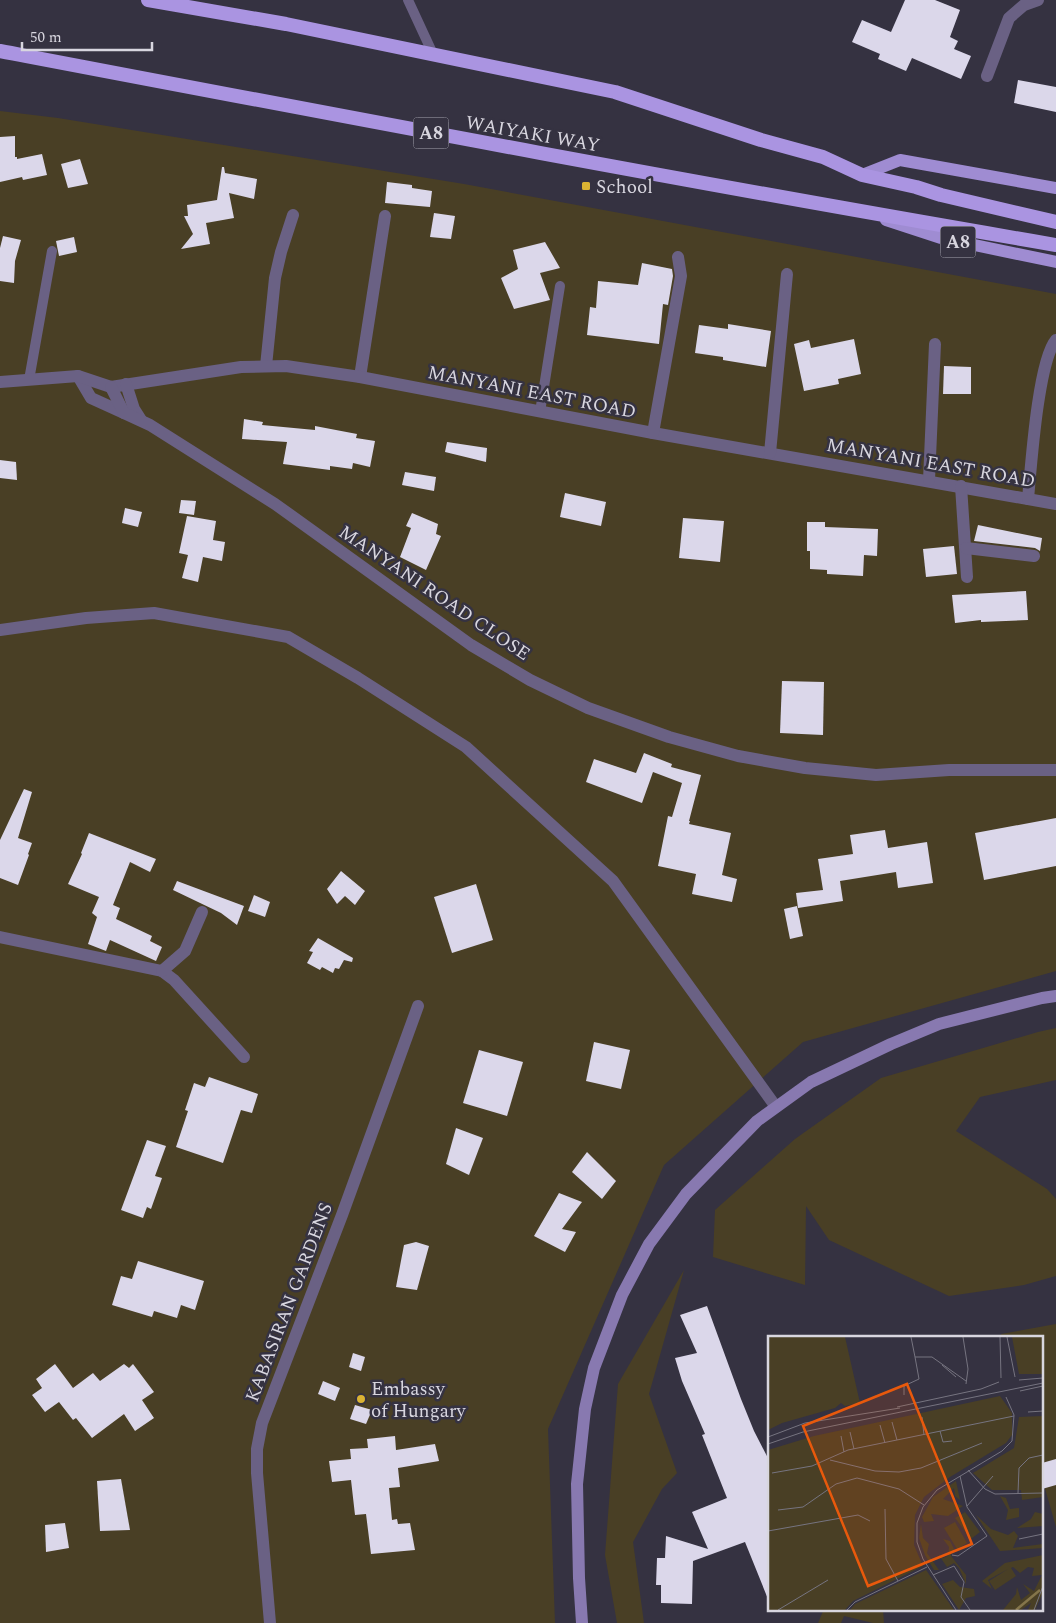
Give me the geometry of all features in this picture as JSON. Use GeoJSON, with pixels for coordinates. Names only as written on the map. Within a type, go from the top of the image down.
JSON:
{"type":"FeatureCollection","features":[{"type":"Feature","properties":{"kind":"highway","name":"A8"},"geometry":{"type":"LineString","coordinates":[[148,0],[286,24],[615,92],[761,140],[822,157],[862,175],[1056,222]]}},
{"type":"Feature","properties":{"kind":"highway","name":"WAIYAKI WAY"},"geometry":{"type":"LineString","coordinates":[[0,51],[862,212]]}},
{"type":"Feature","properties":{"kind":"highway","name":"A8"},"geometry":{"type":"LineString","coordinates":[[862,212],[1056,245]]}},
{"type":"Feature","properties":{"kind":"main road"},"geometry":{"type":"LineString","coordinates":[[862,175],[900,160],[1056,188]]}},
{"type":"Feature","properties":{"kind":"main road","name":"WAIYAKI WAY"},"geometry":{"type":"LineString","coordinates":[[862,212],[941,238],[1056,262]]}},
{"type":"Feature","properties":{"kind":"main road"},"geometry":{"type":"LineString","coordinates":[[582,1623],[577,1484],[585,1409],[594,1368],[622,1295],[650,1244],[686,1194],[757,1121],[811,1082],[891,1044],[939,1024],[1023,1002],[1056,996]]}},
{"type":"Feature","properties":{"kind":"street"},"geometry":{"type":"LineString","coordinates":[[987,76],[1010,18],[1024,5],[1038,0]]}},
{"type":"Feature","properties":{"kind":"street"},"geometry":{"type":"LineString","coordinates":[[266,366],[275,278],[293,215]]}},
{"type":"Feature","properties":{"kind":"street"},"geometry":{"type":"LineString","coordinates":[[360,377],[386,216]]}},
{"type":"Feature","properties":{"kind":"street"},"geometry":{"type":"LineString","coordinates":[[653,433],[682,276],[678,257]]}},
{"type":"Feature","properties":{"kind":"street"},"geometry":{"type":"LineString","coordinates":[[770,453],[787,274]]}},
{"type":"Feature","properties":{"kind":"street"},"geometry":{"type":"LineString","coordinates":[[1028,498],[1040,392],[1048,355],[1056,340]]}},
{"type":"Feature","properties":{"kind":"street"},"geometry":{"type":"LineString","coordinates":[[929,480],[935,344]]}},
{"type":"Feature","properties":{"kind":"street","name":"MANYANI EAST ROAD"},"geometry":{"type":"LineString","coordinates":[[0,382],[78,376],[111,386],[241,366],[286,366],[360,377],[653,433],[929,480],[1056,504]]}},
{"type":"Feature","properties":{"kind":"street","name":"MANYANI ROAD CLOSE"},"geometry":{"type":"LineString","coordinates":[[78,376],[91,398],[141,420],[275,504],[470,645],[530,680],[588,708],[669,737],[738,756],[805,768],[876,775],[949,770],[1056,770]]}},
{"type":"Feature","properties":{"kind":"street"},"geometry":{"type":"LineString","coordinates":[[126,384],[134,409],[141,420]]}},
{"type":"Feature","properties":{"kind":"street"},"geometry":{"type":"LineString","coordinates":[[111,386],[124,413]]}},
{"type":"Feature","properties":{"kind":"street"},"geometry":{"type":"LineString","coordinates":[[961,486],[967,577]]}},
{"type":"Feature","properties":{"kind":"street"},"geometry":{"type":"LineString","coordinates":[[966,548],[1034,556]]}},
{"type":"Feature","properties":{"kind":"street"},"geometry":{"type":"LineString","coordinates":[[0,630],[86,618],[154,613],[288,637],[358,678],[466,747],[613,881],[776,1108]]}},
{"type":"Feature","properties":{"kind":"street"},"geometry":{"type":"LineString","coordinates":[[162,971],[185,950],[202,912]]}},
{"type":"Feature","properties":{"kind":"street"},"geometry":{"type":"LineString","coordinates":[[0,937],[162,971],[174,980],[244,1057]]}},
{"type":"Feature","properties":{"kind":"street","name":"KABASIRAN GARDENS"},"geometry":{"type":"LineString","coordinates":[[270,1623],[256,1449],[262,1423],[342,1216],[418,1006]]}},
{"type":"Feature","properties":{"kind":"lane"},"geometry":{"type":"LineString","coordinates":[[408,0],[433,54]]}},
{"type":"Feature","properties":{"kind":"lane"},"geometry":{"type":"LineString","coordinates":[[29,380],[52,251]]}},
{"type":"Feature","properties":{"kind":"lane"},"geometry":{"type":"LineString","coordinates":[[540,412],[560,286]]}},
{"type":"Feature","properties":{"kind":"shaded area"},"geometry":{"type":"Polygon","coordinates":[[[0,111],[58,118],[464,184],[1056,294],[1056,971],[803,1042],[664,1165],[548,1429],[555,1623],[0,1623],[0,111]]]}},
{"type":"Feature","properties":{"kind":"shaded area"},"geometry":{"type":"Polygon","coordinates":[[[1056,1028],[1056,1080],[980,1097],[956,1131],[1047,1189],[1056,1199],[1056,1276],[1024,1285],[949,1296],[829,1240],[806,1206],[805,1285],[713,1257],[715,1210],[795,1139],[881,1078],[1056,1028]]]}},
{"type":"Feature","properties":{"kind":"shaded area"},"geometry":{"type":"Polygon","coordinates":[[[684,1270],[649,1394],[677,1473],[662,1489],[633,1542],[644,1623],[617,1623],[605,1555],[618,1384],[684,1270]]]}},
{"type":"Feature","properties":{"kind":"shaded area"},"geometry":{"type":"Polygon","coordinates":[[[1056,1324],[1056,1527],[1044,1485],[1044,1336],[1002,1336],[1001,1334],[1056,1324]]]}},
{"type":"Feature","properties":{"kind":"shaded area"},"geometry":{"type":"Polygon","coordinates":[[[824,1610],[883,1610],[884,1623],[873,1623],[844,1616],[841,1623],[818,1623],[824,1610]]]}},
{"type":"Feature","properties":{"kind":"building"},"geometry":{"type":"Polygon","coordinates":[[[905,0],[935,0],[960,10],[950,37],[958,41],[954,49],[971,56],[961,79],[912,58],[906,71],[878,59],[880,54],[852,42],[862,20],[891,32],[905,0]]]}},
{"type":"Feature","properties":{"kind":"building"},"geometry":{"type":"Polygon","coordinates":[[[1018,80],[1056,87],[1056,112],[1014,103],[1018,80]]]}},
{"type":"Feature","properties":{"kind":"building"},"geometry":{"type":"Polygon","coordinates":[[[15,136],[15,157],[17,159],[42,154],[47,175],[23,180],[22,177],[0,182],[0,137],[15,136]]]}},
{"type":"Feature","properties":{"kind":"building"},"geometry":{"type":"Polygon","coordinates":[[[80,159],[88,184],[68,188],[61,164],[80,159]]]}},
{"type":"Feature","properties":{"kind":"building"},"geometry":{"type":"Polygon","coordinates":[[[222,167],[224,167],[225,173],[257,179],[254,199],[229,193],[234,218],[206,223],[210,244],[181,249],[193,234],[184,216],[188,216],[187,205],[217,200],[222,167]]]}},
{"type":"Feature","properties":{"kind":"building"},"geometry":{"type":"Polygon","coordinates":[[[387,182],[412,185],[412,188],[432,191],[430,207],[385,203],[387,182]]]}},
{"type":"Feature","properties":{"kind":"building"},"geometry":{"type":"Polygon","coordinates":[[[434,213],[455,216],[451,239],[430,237],[434,213]]]}},
{"type":"Feature","properties":{"kind":"building"},"geometry":{"type":"Polygon","coordinates":[[[3,236],[21,240],[15,261],[14,283],[0,281],[0,248],[3,236]]]}},
{"type":"Feature","properties":{"kind":"building"},"geometry":{"type":"Polygon","coordinates":[[[74,237],[77,252],[59,256],[56,241],[74,237]]]}},
{"type":"Feature","properties":{"kind":"building"},"geometry":{"type":"Polygon","coordinates":[[[545,242],[560,268],[540,273],[550,300],[514,309],[501,278],[518,269],[513,250],[545,242]]]}},
{"type":"Feature","properties":{"kind":"building"},"geometry":{"type":"Polygon","coordinates":[[[642,263],[672,269],[673,276],[668,305],[663,304],[659,344],[587,335],[590,307],[596,308],[598,281],[638,285],[642,263]]]}},
{"type":"Feature","properties":{"kind":"building"},"geometry":{"type":"Polygon","coordinates":[[[728,324],[771,331],[766,367],[695,353],[699,325],[728,329],[728,324]]]}},
{"type":"Feature","properties":{"kind":"building"},"geometry":{"type":"Polygon","coordinates":[[[854,339],[861,374],[838,379],[839,384],[804,391],[794,344],[809,340],[811,348],[854,339]]]}},
{"type":"Feature","properties":{"kind":"building"},"geometry":{"type":"Polygon","coordinates":[[[944,366],[971,367],[971,394],[943,394],[944,366]]]}},
{"type":"Feature","properties":{"kind":"building"},"geometry":{"type":"Polygon","coordinates":[[[244,419],[263,422],[262,425],[315,430],[315,426],[357,434],[356,438],[375,441],[370,467],[353,463],[352,469],[330,466],[330,470],[283,464],[287,442],[242,439],[244,419]]]}},
{"type":"Feature","properties":{"kind":"building"},"geometry":{"type":"Polygon","coordinates":[[[447,442],[487,448],[486,462],[445,452],[447,442]]]}},
{"type":"Feature","properties":{"kind":"building"},"geometry":{"type":"Polygon","coordinates":[[[0,460],[16,462],[17,480],[0,478],[0,460]]]}},
{"type":"Feature","properties":{"kind":"building"},"geometry":{"type":"Polygon","coordinates":[[[405,472],[436,477],[434,491],[402,485],[405,472]]]}},
{"type":"Feature","properties":{"kind":"building"},"geometry":{"type":"Polygon","coordinates":[[[565,493],[606,502],[601,526],[560,517],[565,493]]]}},
{"type":"Feature","properties":{"kind":"building"},"geometry":{"type":"Polygon","coordinates":[[[181,500],[196,501],[194,515],[179,513],[181,500]]]}},
{"type":"Feature","properties":{"kind":"building"},"geometry":{"type":"Polygon","coordinates":[[[125,508],[142,512],[138,527],[122,523],[125,508]]]}},
{"type":"Feature","properties":{"kind":"building"},"geometry":{"type":"Polygon","coordinates":[[[412,513],[438,524],[436,534],[441,536],[426,570],[400,557],[411,528],[406,526],[412,513]]]}},
{"type":"Feature","properties":{"kind":"building"},"geometry":{"type":"Polygon","coordinates":[[[187,516],[216,521],[213,540],[225,542],[222,561],[203,557],[198,582],[182,578],[188,555],[179,553],[187,516]]]}},
{"type":"Feature","properties":{"kind":"building"},"geometry":{"type":"Polygon","coordinates":[[[683,518],[724,521],[720,562],[679,558],[683,518]]]}},
{"type":"Feature","properties":{"kind":"building"},"geometry":{"type":"Polygon","coordinates":[[[807,522],[825,522],[825,527],[878,529],[877,556],[864,555],[863,576],[827,574],[827,570],[810,569],[810,551],[807,551],[807,522]]]}},
{"type":"Feature","properties":{"kind":"building"},"geometry":{"type":"Polygon","coordinates":[[[978,525],[1042,538],[1040,551],[1035,548],[974,541],[978,525]]]}},
{"type":"Feature","properties":{"kind":"building"},"geometry":{"type":"Polygon","coordinates":[[[954,546],[957,574],[926,577],[923,549],[954,546]]]}},
{"type":"Feature","properties":{"kind":"building"},"geometry":{"type":"Polygon","coordinates":[[[1026,591],[1028,620],[981,622],[981,620],[955,623],[952,595],[1026,591]]]}},
{"type":"Feature","properties":{"kind":"building"},"geometry":{"type":"Polygon","coordinates":[[[782,681],[824,682],[823,735],[780,733],[782,681]]]}},
{"type":"Feature","properties":{"kind":"building"},"geometry":{"type":"Polygon","coordinates":[[[644,753],[672,764],[671,767],[701,775],[689,824],[731,833],[722,875],[737,879],[732,902],[692,894],[696,874],[658,866],[668,816],[672,817],[682,783],[653,772],[642,803],[586,782],[594,759],[636,773],[644,753]]]}},
{"type":"Feature","properties":{"kind":"building"},"geometry":{"type":"Polygon","coordinates":[[[24,789],[32,792],[18,838],[32,843],[18,885],[0,878],[0,840],[24,789]]]}},
{"type":"Feature","properties":{"kind":"building"},"geometry":{"type":"Polygon","coordinates":[[[1056,818],[1056,866],[984,880],[975,833],[1056,818]]]}},
{"type":"Feature","properties":{"kind":"building"},"geometry":{"type":"Polygon","coordinates":[[[885,830],[888,848],[927,842],[933,883],[898,888],[896,872],[840,881],[843,901],[798,908],[796,893],[823,890],[818,859],[853,854],[850,835],[885,830]]]}},
{"type":"Feature","properties":{"kind":"building"},"geometry":{"type":"Polygon","coordinates":[[[89,833],[156,859],[150,872],[130,862],[113,905],[120,908],[116,919],[152,936],[150,941],[162,947],[156,961],[110,940],[106,951],[88,944],[97,917],[92,913],[99,897],[68,884],[82,854],[89,833]]]}},
{"type":"Feature","properties":{"kind":"building"},"geometry":{"type":"Polygon","coordinates":[[[341,871],[365,891],[355,905],[345,896],[337,904],[327,889],[341,871]]]}},
{"type":"Feature","properties":{"kind":"building"},"geometry":{"type":"Polygon","coordinates":[[[177,881],[244,906],[237,925],[221,913],[173,890],[177,881]]]}},
{"type":"Feature","properties":{"kind":"building"},"geometry":{"type":"Polygon","coordinates":[[[476,884],[493,940],[452,953],[434,897],[476,884]]]}},
{"type":"Feature","properties":{"kind":"building"},"geometry":{"type":"Polygon","coordinates":[[[254,895],[270,902],[265,917],[248,911],[254,895]]]}},
{"type":"Feature","properties":{"kind":"building"},"geometry":{"type":"Polygon","coordinates":[[[797,906],[803,936],[790,939],[784,909],[797,906]]]}},
{"type":"Feature","properties":{"kind":"building"},"geometry":{"type":"Polygon","coordinates":[[[318,938],[353,958],[352,962],[344,960],[339,969],[335,968],[333,973],[322,967],[320,970],[307,963],[313,952],[309,951],[318,938]]]}},
{"type":"Feature","properties":{"kind":"building"},"geometry":{"type":"Polygon","coordinates":[[[594,1042],[630,1050],[621,1089],[586,1081],[594,1042]]]}},
{"type":"Feature","properties":{"kind":"building"},"geometry":{"type":"Polygon","coordinates":[[[479,1050],[523,1062],[507,1116],[463,1103],[479,1050]]]}},
{"type":"Feature","properties":{"kind":"building"},"geometry":{"type":"Polygon","coordinates":[[[209,1077],[258,1094],[252,1113],[241,1110],[223,1163],[176,1147],[188,1111],[185,1110],[194,1083],[205,1087],[209,1077]]]}},
{"type":"Feature","properties":{"kind":"building"},"geometry":{"type":"Polygon","coordinates":[[[456,1128],[483,1138],[469,1175],[446,1164],[456,1128]]]}},
{"type":"Feature","properties":{"kind":"building"},"geometry":{"type":"Polygon","coordinates":[[[147,1140],[166,1146],[155,1176],[162,1178],[151,1209],[147,1207],[143,1218],[121,1210],[147,1140]]]}},
{"type":"Feature","properties":{"kind":"building"},"geometry":{"type":"Polygon","coordinates":[[[587,1152],[616,1181],[602,1199],[572,1172],[587,1152]]]}},
{"type":"Feature","properties":{"kind":"building"},"geometry":{"type":"Polygon","coordinates":[[[559,1193],[582,1202],[562,1229],[576,1232],[565,1252],[534,1236],[559,1193]]]}},
{"type":"Feature","properties":{"kind":"building"},"geometry":{"type":"Polygon","coordinates":[[[416,1242],[429,1246],[417,1290],[396,1287],[404,1245],[416,1242]]]}},
{"type":"Feature","properties":{"kind":"building"},"geometry":{"type":"Polygon","coordinates":[[[138,1261],[204,1281],[195,1310],[181,1305],[177,1318],[154,1311],[152,1317],[112,1305],[121,1276],[132,1279],[138,1261]]]}},
{"type":"Feature","properties":{"kind":"building"},"geometry":{"type":"Polygon","coordinates":[[[707,1306],[741,1399],[768,1458],[768,1599],[745,1542],[693,1561],[692,1604],[661,1603],[661,1585],[656,1585],[657,1558],[665,1558],[666,1536],[708,1549],[692,1512],[727,1498],[702,1435],[705,1434],[682,1381],[675,1358],[697,1353],[680,1315],[707,1306]]]}},
{"type":"Feature","properties":{"kind":"building"},"geometry":{"type":"Polygon","coordinates":[[[353,1353],[365,1357],[361,1371],[349,1367],[353,1353]]]}},
{"type":"Feature","properties":{"kind":"building"},"geometry":{"type":"Polygon","coordinates":[[[55,1364],[73,1388],[93,1373],[100,1381],[124,1364],[129,1368],[133,1364],[154,1392],[142,1400],[154,1418],[135,1431],[124,1414],[92,1438],[76,1418],[73,1420],[59,1402],[45,1412],[32,1395],[42,1388],[36,1379],[55,1364]]]}},
{"type":"Feature","properties":{"kind":"building"},"geometry":{"type":"Polygon","coordinates":[[[323,1381],[340,1388],[335,1401],[318,1394],[323,1381]]]}},
{"type":"Feature","properties":{"kind":"building"},"geometry":{"type":"Polygon","coordinates":[[[355,1405],[372,1410],[366,1424],[350,1419],[355,1405]]]}},
{"type":"Feature","properties":{"kind":"building"},"geometry":{"type":"Polygon","coordinates":[[[395,1436],[396,1450],[435,1444],[439,1461],[398,1468],[400,1487],[389,1488],[392,1520],[397,1519],[398,1524],[410,1523],[415,1550],[371,1554],[366,1514],[355,1515],[351,1480],[332,1482],[329,1461],[351,1459],[350,1449],[368,1448],[367,1439],[395,1436]]]}},
{"type":"Feature","properties":{"kind":"building"},"geometry":{"type":"Polygon","coordinates":[[[1056,1459],[1056,1485],[1044,1488],[1044,1462],[1056,1459]]]}},
{"type":"Feature","properties":{"kind":"building"},"geometry":{"type":"Polygon","coordinates":[[[121,1479],[130,1530],[100,1531],[97,1481],[121,1479]]]}},
{"type":"Feature","properties":{"kind":"building"},"geometry":{"type":"Polygon","coordinates":[[[65,1523],[69,1548],[46,1552],[45,1525],[65,1523]]]}},
{"type":"Feature","properties":{"kind":"place","name":"School"},"geometry":{"type":"Point","coordinates":[586,186]}},
{"type":"Feature","properties":{"kind":"place","name":"Embassy of Hungary"},"geometry":{"type":"Point","coordinates":[361,1399]}}]}
